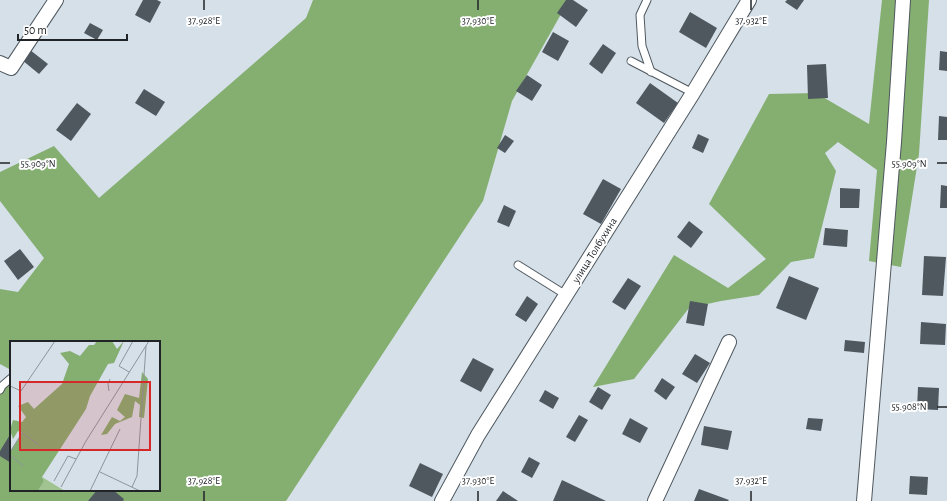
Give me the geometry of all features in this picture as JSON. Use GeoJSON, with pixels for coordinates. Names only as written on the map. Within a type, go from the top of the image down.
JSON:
{"type":"FeatureCollection","features":[{"type":"Feature","properties":{"kind":"street"},"geometry":{"type":"LineString","coordinates":[[5,65],[56,0]]}},
{"type":"Feature","properties":{"kind":"street","name":"улица Толбухина"},"geometry":{"type":"LineString","coordinates":[[442,501],[478,435],[693,93],[749,0]]}},
{"type":"Feature","properties":{"kind":"street"},"geometry":{"type":"LineString","coordinates":[[864,501],[894,142],[903,0]]}},
{"type":"Feature","properties":{"kind":"street"},"geometry":{"type":"LineString","coordinates":[[655,501],[729,342]]}},
{"type":"Feature","properties":{"kind":"lane"},"geometry":{"type":"LineString","coordinates":[[647,0],[640,15],[642,46],[652,72]]}},
{"type":"Feature","properties":{"kind":"lane"},"geometry":{"type":"LineString","coordinates":[[630,61],[693,93]]}},
{"type":"Feature","properties":{"kind":"lane"},"geometry":{"type":"LineString","coordinates":[[518,265],[566,295]]}},
{"type":"Feature","properties":{"kind":"lane"},"geometry":{"type":"LineString","coordinates":[[0,390],[10,379]]}},
{"type":"Feature","properties":{"kind":"green space"},"geometry":{"type":"Polygon","coordinates":[[[313,0],[569,0],[512,101],[483,201],[286,501],[0,501],[0,390],[10,379],[10,491],[160,491],[160,341],[10,341],[10,369],[0,364],[0,289],[18,292],[44,258],[0,201],[0,172],[54,146],[99,198],[306,18],[313,0]]]}},
{"type":"Feature","properties":{"kind":"green space"},"geometry":{"type":"Polygon","coordinates":[[[882,0],[929,0],[919,154],[901,267],[869,261],[877,170],[838,142],[825,153],[836,171],[814,258],[791,262],[759,295],[689,308],[634,379],[593,387],[674,255],[728,288],[766,259],[709,204],[769,94],[816,93],[869,124],[882,0]]]}},
{"type":"Feature","properties":{"kind":"building"},"geometry":{"type":"Polygon","coordinates":[[[143,0],[157,0],[161,2],[150,23],[135,15],[143,0]]]}},
{"type":"Feature","properties":{"kind":"building"},"geometry":{"type":"Polygon","coordinates":[[[566,0],[573,0],[588,10],[576,27],[557,13],[566,0]]]}},
{"type":"Feature","properties":{"kind":"building"},"geometry":{"type":"Polygon","coordinates":[[[787,0],[804,0],[797,10],[785,2],[787,0]]]}},
{"type":"Feature","properties":{"kind":"building"},"geometry":{"type":"Polygon","coordinates":[[[690,12],[717,28],[706,48],[679,32],[690,12]]]}},
{"type":"Feature","properties":{"kind":"building"},"geometry":{"type":"Polygon","coordinates":[[[90,23],[103,30],[97,40],[84,33],[90,23]]]}},
{"type":"Feature","properties":{"kind":"building"},"geometry":{"type":"Polygon","coordinates":[[[553,32],[569,41],[558,61],[542,52],[553,32]]]}},
{"type":"Feature","properties":{"kind":"building"},"geometry":{"type":"Polygon","coordinates":[[[603,44],[616,53],[602,74],[589,64],[603,44]]]}},
{"type":"Feature","properties":{"kind":"building"},"geometry":{"type":"Polygon","coordinates":[[[30,50],[48,64],[39,74],[22,60],[30,50]]]}},
{"type":"Feature","properties":{"kind":"building"},"geometry":{"type":"Polygon","coordinates":[[[940,51],[947,52],[947,71],[939,70],[940,51]]]}},
{"type":"Feature","properties":{"kind":"building"},"geometry":{"type":"Polygon","coordinates":[[[826,64],[828,98],[808,99],[807,65],[826,64]]]}},
{"type":"Feature","properties":{"kind":"building"},"geometry":{"type":"Polygon","coordinates":[[[527,75],[542,85],[532,101],[516,91],[527,75]]]}},
{"type":"Feature","properties":{"kind":"building"},"geometry":{"type":"Polygon","coordinates":[[[650,83],[678,103],[664,123],[636,103],[650,83]]]}},
{"type":"Feature","properties":{"kind":"building"},"geometry":{"type":"Polygon","coordinates":[[[144,89],[165,102],[156,116],[135,103],[144,89]]]}},
{"type":"Feature","properties":{"kind":"building"},"geometry":{"type":"Polygon","coordinates":[[[77,103],[91,114],[71,141],[56,130],[77,103]]]}},
{"type":"Feature","properties":{"kind":"building"},"geometry":{"type":"Polygon","coordinates":[[[939,116],[947,117],[947,140],[938,140],[939,116]]]}},
{"type":"Feature","properties":{"kind":"building"},"geometry":{"type":"Polygon","coordinates":[[[698,134],[709,139],[703,153],[692,148],[698,134]]]}},
{"type":"Feature","properties":{"kind":"building"},"geometry":{"type":"Polygon","coordinates":[[[505,135],[514,141],[505,153],[497,148],[505,135]]]}},
{"type":"Feature","properties":{"kind":"building"},"geometry":{"type":"Polygon","coordinates":[[[603,179],[621,189],[601,224],[583,214],[603,179]]]}},
{"type":"Feature","properties":{"kind":"building"},"geometry":{"type":"Polygon","coordinates":[[[941,185],[947,186],[947,208],[940,208],[941,185]]]}},
{"type":"Feature","properties":{"kind":"building"},"geometry":{"type":"Polygon","coordinates":[[[840,188],[860,189],[859,208],[840,208],[840,188]]]}},
{"type":"Feature","properties":{"kind":"building"},"geometry":{"type":"Polygon","coordinates":[[[504,205],[516,211],[509,227],[497,222],[504,205]]]}},
{"type":"Feature","properties":{"kind":"building"},"geometry":{"type":"Polygon","coordinates":[[[689,221],[703,232],[691,248],[677,237],[689,221]]]}},
{"type":"Feature","properties":{"kind":"building"},"geometry":{"type":"Polygon","coordinates":[[[825,228],[848,230],[847,247],[823,245],[825,228]]]}},
{"type":"Feature","properties":{"kind":"building"},"geometry":{"type":"Polygon","coordinates":[[[20,249],[34,267],[18,280],[4,261],[20,249]]]}},
{"type":"Feature","properties":{"kind":"building"},"geometry":{"type":"Polygon","coordinates":[[[924,256],[946,257],[943,296],[922,295],[924,256]]]}},
{"type":"Feature","properties":{"kind":"building"},"geometry":{"type":"Polygon","coordinates":[[[789,276],[819,288],[806,320],[776,308],[789,276]]]}},
{"type":"Feature","properties":{"kind":"building"},"geometry":{"type":"Polygon","coordinates":[[[628,278],[641,286],[625,310],[612,302],[628,278]]]}},
{"type":"Feature","properties":{"kind":"building"},"geometry":{"type":"Polygon","coordinates":[[[527,296],[538,304],[526,322],[515,315],[527,296]]]}},
{"type":"Feature","properties":{"kind":"building"},"geometry":{"type":"Polygon","coordinates":[[[690,301],[708,304],[704,326],[686,323],[690,301]]]}},
{"type":"Feature","properties":{"kind":"building"},"geometry":{"type":"Polygon","coordinates":[[[921,322],[946,324],[945,345],[920,344],[921,322]]]}},
{"type":"Feature","properties":{"kind":"building"},"geometry":{"type":"Polygon","coordinates":[[[845,340],[865,342],[864,353],[844,351],[845,340]]]}},
{"type":"Feature","properties":{"kind":"building"},"geometry":{"type":"Polygon","coordinates":[[[695,354],[710,363],[697,383],[682,374],[695,354]]]}},
{"type":"Feature","properties":{"kind":"building"},"geometry":{"type":"Polygon","coordinates":[[[473,358],[494,369],[481,392],[460,381],[473,358]]]}},
{"type":"Feature","properties":{"kind":"building"},"geometry":{"type":"Polygon","coordinates":[[[662,378],[675,387],[666,400],[654,391],[662,378]]]}},
{"type":"Feature","properties":{"kind":"building"},"geometry":{"type":"Polygon","coordinates":[[[598,387],[611,395],[602,410],[589,402],[598,387]]]}},
{"type":"Feature","properties":{"kind":"building"},"geometry":{"type":"Polygon","coordinates":[[[918,387],[939,388],[938,410],[917,409],[918,387]]]}},
{"type":"Feature","properties":{"kind":"building"},"geometry":{"type":"Polygon","coordinates":[[[545,390],[559,398],[553,409],[539,401],[545,390]]]}},
{"type":"Feature","properties":{"kind":"building"},"geometry":{"type":"Polygon","coordinates":[[[579,415],[588,420],[575,442],[566,437],[579,415]]]}},
{"type":"Feature","properties":{"kind":"building"},"geometry":{"type":"Polygon","coordinates":[[[630,418],[648,428],[640,443],[622,434],[630,418]]]}},
{"type":"Feature","properties":{"kind":"building"},"geometry":{"type":"Polygon","coordinates":[[[808,418],[823,419],[821,431],[806,429],[808,418]]]}},
{"type":"Feature","properties":{"kind":"building"},"geometry":{"type":"Polygon","coordinates":[[[704,426],[732,431],[728,450],[701,445],[704,426]]]}},
{"type":"Feature","properties":{"kind":"building"},"geometry":{"type":"Polygon","coordinates":[[[10,435],[10,462],[0,456],[0,451],[10,435]]]}},
{"type":"Feature","properties":{"kind":"building"},"geometry":{"type":"Polygon","coordinates":[[[529,457],[540,463],[532,478],[521,472],[529,457]]]}},
{"type":"Feature","properties":{"kind":"building"},"geometry":{"type":"Polygon","coordinates":[[[420,463],[443,474],[432,497],[409,486],[420,463]]]}},
{"type":"Feature","properties":{"kind":"building"},"geometry":{"type":"Polygon","coordinates":[[[910,476],[928,477],[927,495],[909,494],[910,476]]]}},
{"type":"Feature","properties":{"kind":"building"},"geometry":{"type":"Polygon","coordinates":[[[562,480],[606,501],[553,501],[562,480]]]}},
{"type":"Feature","properties":{"kind":"building"},"geometry":{"type":"Polygon","coordinates":[[[699,489],[729,500],[694,501],[699,489]]]}},
{"type":"Feature","properties":{"kind":"building"},"geometry":{"type":"Polygon","coordinates":[[[96,491],[114,491],[124,499],[123,501],[88,501],[96,491]]]}},
{"type":"Feature","properties":{"kind":"building"},"geometry":{"type":"Polygon","coordinates":[[[503,491],[518,501],[496,501],[503,491]]]}}]}
